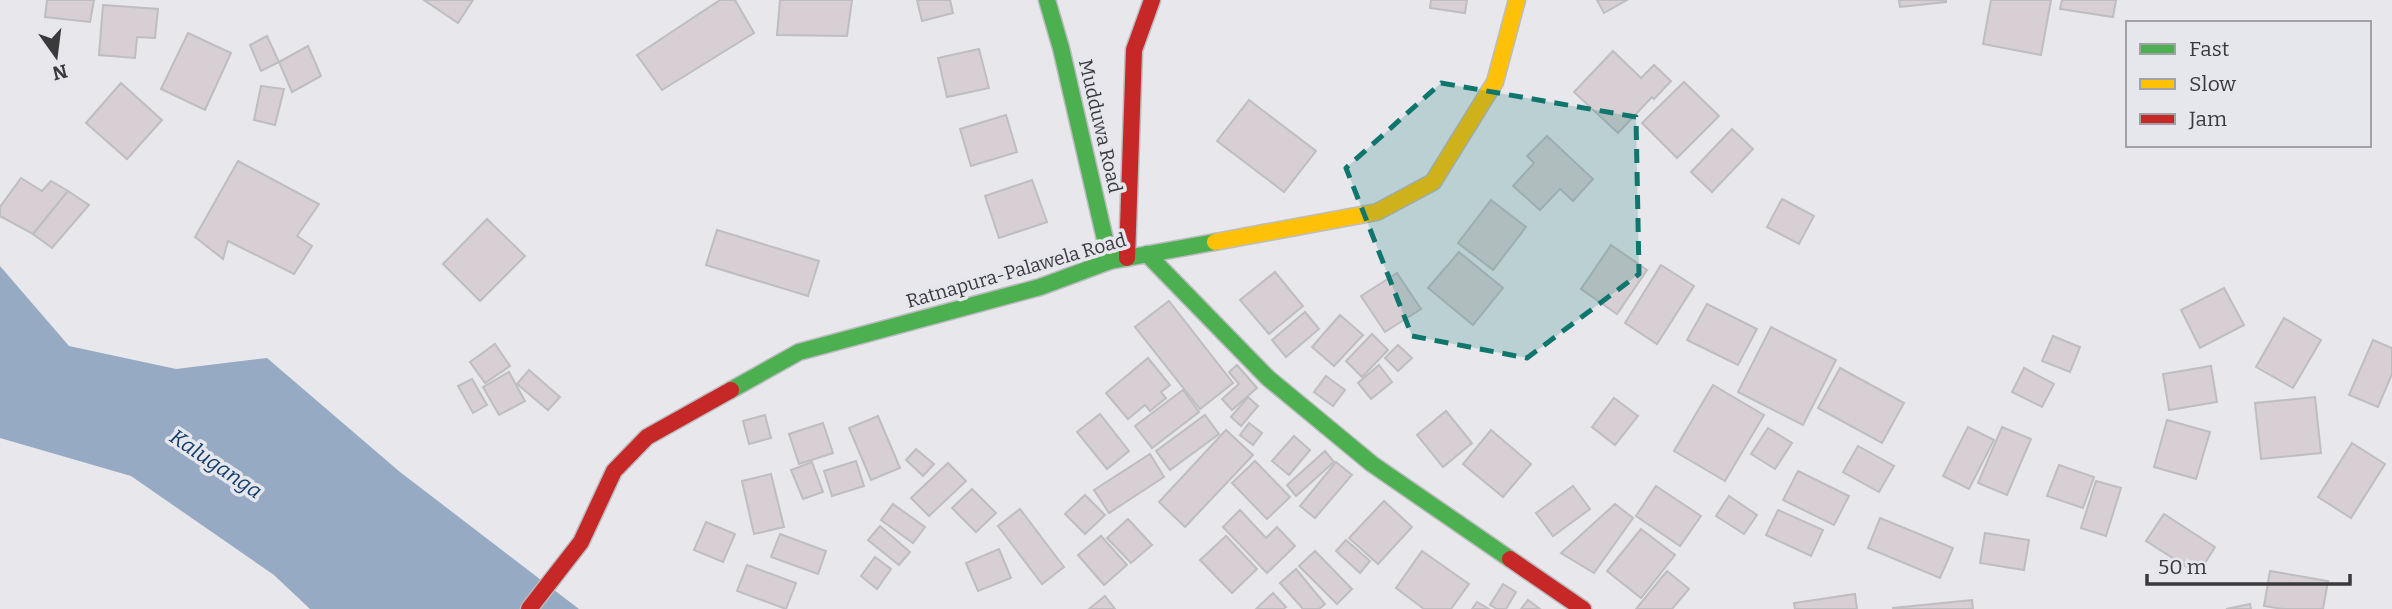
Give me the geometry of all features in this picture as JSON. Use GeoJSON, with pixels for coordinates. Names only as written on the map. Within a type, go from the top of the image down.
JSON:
{"type":"FeatureCollection","features":[{"type":"Feature","properties":{"kind":"main road","name":"Mudduwa Road"},"geometry":{"type":"LineString","coordinates":[[1047,0],[1061,48],[1110,261]]}},
{"type":"Feature","properties":{"kind":"main road"},"geometry":{"type":"LineString","coordinates":[[1127,258],[1134,50],[1152,0]]}},
{"type":"Feature","properties":{"kind":"main road","name":"Ratnapura-Palawela Road"},"geometry":{"type":"LineString","coordinates":[[529,609],[574,554],[614,471],[647,437],[799,352],[1040,287],[1110,261],[1377,212],[1433,181],[1495,82],[1517,0]]}},
{"type":"Feature","properties":{"kind":"main road"},"geometry":{"type":"LineString","coordinates":[[1147,254],[1268,378],[1372,464],[1583,609]]}},
{"type":"Feature","properties":{"kind":"highlighted area"},"geometry":{"type":"Polygon","coordinates":[[[1441,83],[1636,117],[1639,274],[1527,358],[1412,336],[1346,168],[1441,83]]]}},
{"type":"Feature","properties":{"kind":"water","name":"Kaluganga"},"geometry":{"type":"Polygon","coordinates":[[[0,266],[69,346],[176,369],[267,358],[400,472],[579,609],[310,609],[274,575],[131,476],[0,438],[0,266]]]}},
{"type":"Feature","properties":{"kind":"building"},"geometry":{"type":"Polygon","coordinates":[[[47,0],[94,0],[90,22],[45,17],[47,0]]]}},
{"type":"Feature","properties":{"kind":"building"},"geometry":{"type":"Polygon","coordinates":[[[424,0],[473,0],[458,23],[424,0]]]}},
{"type":"Feature","properties":{"kind":"building"},"geometry":{"type":"Polygon","coordinates":[[[720,0],[735,0],[754,33],[662,90],[637,55],[720,0]]]}},
{"type":"Feature","properties":{"kind":"building"},"geometry":{"type":"Polygon","coordinates":[[[780,0],[852,0],[847,36],[777,35],[780,0]]]}},
{"type":"Feature","properties":{"kind":"building"},"geometry":{"type":"Polygon","coordinates":[[[917,0],[950,0],[953,13],[922,21],[917,0]]]}},
{"type":"Feature","properties":{"kind":"building"},"geometry":{"type":"Polygon","coordinates":[[[1431,0],[1467,0],[1465,13],[1430,8],[1431,0]]]}},
{"type":"Feature","properties":{"kind":"building"},"geometry":{"type":"Polygon","coordinates":[[[1597,0],[1627,0],[1604,13],[1597,0]]]}},
{"type":"Feature","properties":{"kind":"building"},"geometry":{"type":"Polygon","coordinates":[[[1899,0],[1946,0],[1946,2],[1900,7],[1899,0]]]}},
{"type":"Feature","properties":{"kind":"building"},"geometry":{"type":"Polygon","coordinates":[[[1991,0],[2051,0],[2041,55],[1983,44],[1991,0]]]}},
{"type":"Feature","properties":{"kind":"building"},"geometry":{"type":"Polygon","coordinates":[[[2062,0],[2116,0],[2113,17],[2060,9],[2062,0]]]}},
{"type":"Feature","properties":{"kind":"building"},"geometry":{"type":"Polygon","coordinates":[[[103,5],[158,9],[155,38],[137,37],[135,58],[99,55],[103,5]]]}},
{"type":"Feature","properties":{"kind":"building"},"geometry":{"type":"Polygon","coordinates":[[[188,33],[231,53],[205,110],[161,89],[188,33]]]}},
{"type":"Feature","properties":{"kind":"building"},"geometry":{"type":"Polygon","coordinates":[[[267,36],[279,62],[261,71],[250,45],[267,36]]]}},
{"type":"Feature","properties":{"kind":"building"},"geometry":{"type":"Polygon","coordinates":[[[308,46],[321,76],[292,92],[279,62],[308,46]]]}},
{"type":"Feature","properties":{"kind":"building"},"geometry":{"type":"Polygon","coordinates":[[[979,49],[989,88],[947,97],[938,58],[979,49]]]}},
{"type":"Feature","properties":{"kind":"building"},"geometry":{"type":"Polygon","coordinates":[[[1613,51],[1641,78],[1654,65],[1671,81],[1618,133],[1574,92],[1613,51]]]}},
{"type":"Feature","properties":{"kind":"building"},"geometry":{"type":"Polygon","coordinates":[[[1684,82],[1719,116],[1677,158],[1642,123],[1684,82]]]}},
{"type":"Feature","properties":{"kind":"building"},"geometry":{"type":"Polygon","coordinates":[[[121,83],[162,120],[127,159],[86,123],[121,83]]]}},
{"type":"Feature","properties":{"kind":"building"},"geometry":{"type":"Polygon","coordinates":[[[261,86],[284,89],[275,125],[254,120],[261,86]]]}},
{"type":"Feature","properties":{"kind":"building"},"geometry":{"type":"Polygon","coordinates":[[[1249,100],[1316,151],[1284,192],[1217,141],[1249,100]]]}},
{"type":"Feature","properties":{"kind":"building"},"geometry":{"type":"Polygon","coordinates":[[[1006,115],[1017,152],[971,166],[960,129],[1006,115]]]}},
{"type":"Feature","properties":{"kind":"building"},"geometry":{"type":"Polygon","coordinates":[[[1732,129],[1753,149],[1712,192],[1691,172],[1732,129]]]}},
{"type":"Feature","properties":{"kind":"building"},"geometry":{"type":"Polygon","coordinates":[[[1547,136],[1593,179],[1573,201],[1560,189],[1540,210],[1513,186],[1534,163],[1527,156],[1547,136]]]}},
{"type":"Feature","properties":{"kind":"building"},"geometry":{"type":"Polygon","coordinates":[[[238,161],[319,204],[297,236],[312,246],[294,274],[228,241],[223,259],[195,237],[238,161]]]}},
{"type":"Feature","properties":{"kind":"building"},"geometry":{"type":"Polygon","coordinates":[[[21,178],[42,191],[51,181],[68,191],[33,234],[0,216],[0,207],[21,178]]]}},
{"type":"Feature","properties":{"kind":"building"},"geometry":{"type":"Polygon","coordinates":[[[1032,180],[1047,222],[999,238],[985,196],[1032,180]]]}},
{"type":"Feature","properties":{"kind":"building"},"geometry":{"type":"Polygon","coordinates":[[[68,191],[89,205],[52,248],[33,234],[68,191]]]}},
{"type":"Feature","properties":{"kind":"building"},"geometry":{"type":"Polygon","coordinates":[[[1782,199],[1814,216],[1799,244],[1767,227],[1782,199]]]}},
{"type":"Feature","properties":{"kind":"building"},"geometry":{"type":"Polygon","coordinates":[[[1491,200],[1526,227],[1493,270],[1458,243],[1491,200]]]}},
{"type":"Feature","properties":{"kind":"building"},"geometry":{"type":"Polygon","coordinates":[[[487,219],[525,256],[480,301],[443,264],[487,219]]]}},
{"type":"Feature","properties":{"kind":"building"},"geometry":{"type":"Polygon","coordinates":[[[717,230],[819,261],[808,296],[706,265],[717,230]]]}},
{"type":"Feature","properties":{"kind":"building"},"geometry":{"type":"Polygon","coordinates":[[[1611,245],[1647,270],[1617,314],[1581,289],[1611,245]]]}},
{"type":"Feature","properties":{"kind":"building"},"geometry":{"type":"Polygon","coordinates":[[[1459,252],[1503,288],[1473,325],[1428,288],[1459,252]]]}},
{"type":"Feature","properties":{"kind":"building"},"geometry":{"type":"Polygon","coordinates":[[[1661,265],[1694,286],[1657,344],[1625,323],[1661,265]]]}},
{"type":"Feature","properties":{"kind":"building"},"geometry":{"type":"Polygon","coordinates":[[[1275,272],[1303,306],[1269,334],[1240,300],[1275,272]]]}},
{"type":"Feature","properties":{"kind":"building"},"geometry":{"type":"Polygon","coordinates":[[[1397,273],[1421,309],[1385,332],[1361,296],[1397,273]]]}},
{"type":"Feature","properties":{"kind":"building"},"geometry":{"type":"Polygon","coordinates":[[[2224,288],[2244,325],[2200,348],[2181,310],[2224,288]]]}},
{"type":"Feature","properties":{"kind":"building"},"geometry":{"type":"Polygon","coordinates":[[[1169,301],[1233,383],[1200,409],[1135,327],[1169,301]]]}},
{"type":"Feature","properties":{"kind":"building"},"geometry":{"type":"Polygon","coordinates":[[[1707,304],[1757,329],[1738,365],[1687,340],[1707,304]]]}},
{"type":"Feature","properties":{"kind":"building"},"geometry":{"type":"Polygon","coordinates":[[[1305,312],[1319,329],[1286,357],[1272,340],[1305,312]]]}},
{"type":"Feature","properties":{"kind":"building"},"geometry":{"type":"Polygon","coordinates":[[[1340,315],[1363,335],[1334,366],[1312,347],[1340,315]]]}},
{"type":"Feature","properties":{"kind":"building"},"geometry":{"type":"Polygon","coordinates":[[[2284,318],[2321,340],[2293,388],[2256,367],[2284,318]]]}},
{"type":"Feature","properties":{"kind":"building"},"geometry":{"type":"Polygon","coordinates":[[[1771,327],[1836,360],[1803,425],[1738,392],[1771,327]]]}},
{"type":"Feature","properties":{"kind":"building"},"geometry":{"type":"Polygon","coordinates":[[[1372,334],[1388,350],[1362,377],[1346,361],[1372,334]]]}},
{"type":"Feature","properties":{"kind":"building"},"geometry":{"type":"Polygon","coordinates":[[[2053,336],[2080,347],[2070,372],[2042,361],[2053,336]]]}},
{"type":"Feature","properties":{"kind":"building"},"geometry":{"type":"Polygon","coordinates":[[[2373,340],[2392,348],[2392,374],[2378,407],[2349,395],[2373,340]]]}},
{"type":"Feature","properties":{"kind":"building"},"geometry":{"type":"Polygon","coordinates":[[[495,344],[510,366],[485,383],[470,362],[495,344]]]}},
{"type":"Feature","properties":{"kind":"building"},"geometry":{"type":"Polygon","coordinates":[[[1398,345],[1412,358],[1398,371],[1385,358],[1398,345]]]}},
{"type":"Feature","properties":{"kind":"building"},"geometry":{"type":"Polygon","coordinates":[[[1148,358],[1170,385],[1161,392],[1166,398],[1150,411],[1145,405],[1128,419],[1106,393],[1148,358]]]}},
{"type":"Feature","properties":{"kind":"building"},"geometry":{"type":"Polygon","coordinates":[[[1237,365],[1257,388],[1232,410],[1222,399],[1239,384],[1229,372],[1237,365]]]}},
{"type":"Feature","properties":{"kind":"building"},"geometry":{"type":"Polygon","coordinates":[[[1379,365],[1392,382],[1371,399],[1358,383],[1379,365]]]}},
{"type":"Feature","properties":{"kind":"building"},"geometry":{"type":"Polygon","coordinates":[[[2211,366],[2217,402],[2169,410],[2163,374],[2211,366]]]}},
{"type":"Feature","properties":{"kind":"building"},"geometry":{"type":"Polygon","coordinates":[[[1840,368],[1904,403],[1882,443],[1818,408],[1840,368]]]}},
{"type":"Feature","properties":{"kind":"building"},"geometry":{"type":"Polygon","coordinates":[[[2024,368],[2054,384],[2042,407],[2012,392],[2024,368]]]}},
{"type":"Feature","properties":{"kind":"building"},"geometry":{"type":"Polygon","coordinates":[[[529,370],[560,397],[548,410],[517,384],[529,370]]]}},
{"type":"Feature","properties":{"kind":"building"},"geometry":{"type":"Polygon","coordinates":[[[509,372],[525,401],[499,415],[483,387],[509,372]]]}},
{"type":"Feature","properties":{"kind":"building"},"geometry":{"type":"Polygon","coordinates":[[[1326,376],[1345,390],[1333,406],[1314,392],[1326,376]]]}},
{"type":"Feature","properties":{"kind":"building"},"geometry":{"type":"Polygon","coordinates":[[[472,379],[487,405],[473,413],[458,386],[472,379]]]}},
{"type":"Feature","properties":{"kind":"building"},"geometry":{"type":"Polygon","coordinates":[[[1713,385],[1764,415],[1725,481],[1674,451],[1713,385]]]}},
{"type":"Feature","properties":{"kind":"building"},"geometry":{"type":"Polygon","coordinates":[[[1183,390],[1199,412],[1152,448],[1135,426],[1183,390]]]}},
{"type":"Feature","properties":{"kind":"building"},"geometry":{"type":"Polygon","coordinates":[[[1248,397],[1258,406],[1241,426],[1231,417],[1248,397]]]}},
{"type":"Feature","properties":{"kind":"building"},"geometry":{"type":"Polygon","coordinates":[[[2315,397],[2321,453],[2261,459],[2255,403],[2315,397]]]}},
{"type":"Feature","properties":{"kind":"building"},"geometry":{"type":"Polygon","coordinates":[[[1614,398],[1638,416],[1615,445],[1592,427],[1614,398]]]}},
{"type":"Feature","properties":{"kind":"building"},"geometry":{"type":"Polygon","coordinates":[[[1446,411],[1472,443],[1443,467],[1417,435],[1446,411]]]}},
{"type":"Feature","properties":{"kind":"building"},"geometry":{"type":"Polygon","coordinates":[[[1100,414],[1129,451],[1107,469],[1077,432],[1100,414]]]}},
{"type":"Feature","properties":{"kind":"building"},"geometry":{"type":"Polygon","coordinates":[[[765,415],[771,438],[749,444],[743,421],[765,415]]]}},
{"type":"Feature","properties":{"kind":"building"},"geometry":{"type":"Polygon","coordinates":[[[1205,415],[1219,434],[1170,470],[1156,451],[1205,415]]]}},
{"type":"Feature","properties":{"kind":"building"},"geometry":{"type":"Polygon","coordinates":[[[878,416],[900,468],[871,480],[849,428],[878,416]]]}},
{"type":"Feature","properties":{"kind":"building"},"geometry":{"type":"Polygon","coordinates":[[[2167,420],[2210,432],[2196,479],[2154,467],[2167,420]]]}},
{"type":"Feature","properties":{"kind":"building"},"geometry":{"type":"Polygon","coordinates":[[[823,423],[833,453],[799,464],[789,434],[823,423]]]}},
{"type":"Feature","properties":{"kind":"building"},"geometry":{"type":"Polygon","coordinates":[[[1249,423],[1262,433],[1253,445],[1240,435],[1249,423]]]}},
{"type":"Feature","properties":{"kind":"building"},"geometry":{"type":"Polygon","coordinates":[[[1968,427],[1994,440],[1969,489],[1943,476],[1968,427]]]}},
{"type":"Feature","properties":{"kind":"building"},"geometry":{"type":"Polygon","coordinates":[[[2002,427],[2031,439],[2007,495],[1978,483],[2002,427]]]}},
{"type":"Feature","properties":{"kind":"building"},"geometry":{"type":"Polygon","coordinates":[[[1768,428],[1792,443],[1775,469],[1751,454],[1768,428]]]}},
{"type":"Feature","properties":{"kind":"building"},"geometry":{"type":"Polygon","coordinates":[[[1226,430],[1253,455],[1185,527],[1159,502],[1226,430]]]}},
{"type":"Feature","properties":{"kind":"building"},"geometry":{"type":"Polygon","coordinates":[[[1491,430],[1531,464],[1503,497],[1463,464],[1491,430]]]}},
{"type":"Feature","properties":{"kind":"building"},"geometry":{"type":"Polygon","coordinates":[[[1294,436],[1310,450],[1289,475],[1272,461],[1294,436]]]}},
{"type":"Feature","properties":{"kind":"building"},"geometry":{"type":"Polygon","coordinates":[[[2352,443],[2385,464],[2351,518],[2318,497],[2352,443]]]}},
{"type":"Feature","properties":{"kind":"building"},"geometry":{"type":"Polygon","coordinates":[[[1858,446],[1894,466],[1879,492],[1843,472],[1858,446]]]}},
{"type":"Feature","properties":{"kind":"building"},"geometry":{"type":"Polygon","coordinates":[[[916,449],[934,464],[923,476],[906,460],[916,449]]]}},
{"type":"Feature","properties":{"kind":"building"},"geometry":{"type":"Polygon","coordinates":[[[1325,451],[1334,462],[1296,496],[1287,485],[1325,451]]]}},
{"type":"Feature","properties":{"kind":"building"},"geometry":{"type":"Polygon","coordinates":[[[1150,454],[1164,477],[1109,513],[1094,490],[1150,454]]]}},
{"type":"Feature","properties":{"kind":"building"},"geometry":{"type":"Polygon","coordinates":[[[856,461],[864,486],[832,496],[824,471],[856,461]]]}},
{"type":"Feature","properties":{"kind":"building"},"geometry":{"type":"Polygon","coordinates":[[[1255,461],[1290,497],[1267,519],[1232,483],[1255,461]]]}},
{"type":"Feature","properties":{"kind":"building"},"geometry":{"type":"Polygon","coordinates":[[[812,462],[823,492],[803,499],[791,470],[812,462]]]}},
{"type":"Feature","properties":{"kind":"building"},"geometry":{"type":"Polygon","coordinates":[[[1336,462],[1352,475],[1315,518],[1300,506],[1336,462]]]}},
{"type":"Feature","properties":{"kind":"building"},"geometry":{"type":"Polygon","coordinates":[[[948,463],[966,481],[929,516],[911,498],[948,463]]]}},
{"type":"Feature","properties":{"kind":"building"},"geometry":{"type":"Polygon","coordinates":[[[2059,465],[2094,477],[2083,508],[2047,496],[2059,465]]]}},
{"type":"Feature","properties":{"kind":"building"},"geometry":{"type":"Polygon","coordinates":[[[1798,471],[1849,496],[1834,525],[1783,500],[1798,471]]]}},
{"type":"Feature","properties":{"kind":"building"},"geometry":{"type":"Polygon","coordinates":[[[771,474],[784,527],[754,534],[742,481],[771,474]]]}},
{"type":"Feature","properties":{"kind":"building"},"geometry":{"type":"Polygon","coordinates":[[[2096,481],[2121,488],[2106,536],[2081,528],[2096,481]]]}},
{"type":"Feature","properties":{"kind":"building"},"geometry":{"type":"Polygon","coordinates":[[[1573,486],[1590,509],[1553,536],[1536,513],[1573,486]]]}},
{"type":"Feature","properties":{"kind":"building"},"geometry":{"type":"Polygon","coordinates":[[[1656,486],[1701,516],[1680,546],[1636,516],[1656,486]]]}},
{"type":"Feature","properties":{"kind":"building"},"geometry":{"type":"Polygon","coordinates":[[[972,489],[996,513],[976,532],[952,508],[972,489]]]}},
{"type":"Feature","properties":{"kind":"building"},"geometry":{"type":"Polygon","coordinates":[[[1085,495],[1105,515],[1085,534],[1065,514],[1085,495]]]}},
{"type":"Feature","properties":{"kind":"building"},"geometry":{"type":"Polygon","coordinates":[[[1729,496],[1757,515],[1744,534],[1716,516],[1729,496]]]}},
{"type":"Feature","properties":{"kind":"building"},"geometry":{"type":"Polygon","coordinates":[[[1384,501],[1412,527],[1378,564],[1349,538],[1384,501]]]}},
{"type":"Feature","properties":{"kind":"building"},"geometry":{"type":"Polygon","coordinates":[[[893,504],[925,527],[913,543],[881,520],[893,504]]]}},
{"type":"Feature","properties":{"kind":"building"},"geometry":{"type":"Polygon","coordinates":[[[1615,504],[1633,518],[1594,573],[1561,553],[1615,504]]]}},
{"type":"Feature","properties":{"kind":"building"},"geometry":{"type":"Polygon","coordinates":[[[1020,509],[1064,567],[1042,584],[998,526],[1020,509]]]}},
{"type":"Feature","properties":{"kind":"building"},"geometry":{"type":"Polygon","coordinates":[[[1240,510],[1266,538],[1277,527],[1295,546],[1267,573],[1223,527],[1240,510]]]}},
{"type":"Feature","properties":{"kind":"building"},"geometry":{"type":"Polygon","coordinates":[[[1778,510],[1823,530],[1811,556],[1766,535],[1778,510]]]}},
{"type":"Feature","properties":{"kind":"building"},"geometry":{"type":"Polygon","coordinates":[[[2164,514],[2215,547],[2198,574],[2146,541],[2164,514]]]}},
{"type":"Feature","properties":{"kind":"building"},"geometry":{"type":"Polygon","coordinates":[[[1880,518],[1953,548],[1940,578],[1868,548],[1880,518]]]}},
{"type":"Feature","properties":{"kind":"building"},"geometry":{"type":"Polygon","coordinates":[[[1128,519],[1152,545],[1131,563],[1107,538],[1128,519]]]}},
{"type":"Feature","properties":{"kind":"building"},"geometry":{"type":"Polygon","coordinates":[[[706,522],[735,534],[723,562],[694,550],[706,522]]]}},
{"type":"Feature","properties":{"kind":"building"},"geometry":{"type":"Polygon","coordinates":[[[880,526],[910,552],[899,565],[868,540],[880,526]]]}},
{"type":"Feature","properties":{"kind":"building"},"geometry":{"type":"Polygon","coordinates":[[[1641,529],[1675,555],[1641,598],[1607,571],[1641,529]]]}},
{"type":"Feature","properties":{"kind":"building"},"geometry":{"type":"Polygon","coordinates":[[[1985,533],[2029,540],[2024,570],[1980,563],[1985,533]]]}},
{"type":"Feature","properties":{"kind":"building"},"geometry":{"type":"Polygon","coordinates":[[[780,534],[826,551],[818,574],[771,557],[780,534]]]}},
{"type":"Feature","properties":{"kind":"building"},"geometry":{"type":"Polygon","coordinates":[[[1101,536],[1127,565],[1104,585],[1078,555],[1101,536]]]}},
{"type":"Feature","properties":{"kind":"building"},"geometry":{"type":"Polygon","coordinates":[[[1226,536],[1257,569],[1232,593],[1200,560],[1226,536]]]}},
{"type":"Feature","properties":{"kind":"building"},"geometry":{"type":"Polygon","coordinates":[[[1346,540],[1370,561],[1360,573],[1336,551],[1346,540]]]}},
{"type":"Feature","properties":{"kind":"building"},"geometry":{"type":"Polygon","coordinates":[[[999,549],[1011,578],[978,591],[966,563],[999,549]]]}},
{"type":"Feature","properties":{"kind":"building"},"geometry":{"type":"Polygon","coordinates":[[[1315,551],[1352,589],[1337,604],[1299,566],[1315,551]]]}},
{"type":"Feature","properties":{"kind":"building"},"geometry":{"type":"Polygon","coordinates":[[[1422,551],[1469,584],[1451,609],[1424,609],[1396,588],[1422,551]]]}},
{"type":"Feature","properties":{"kind":"building"},"geometry":{"type":"Polygon","coordinates":[[[875,557],[891,569],[877,589],[861,576],[875,557]]]}},
{"type":"Feature","properties":{"kind":"building"},"geometry":{"type":"Polygon","coordinates":[[[747,565],[796,583],[786,609],[737,591],[747,565]]]}},
{"type":"Feature","properties":{"kind":"building"},"geometry":{"type":"Polygon","coordinates":[[[1296,569],[1325,604],[1319,609],[1303,609],[1280,583],[1296,569]]]}},
{"type":"Feature","properties":{"kind":"building"},"geometry":{"type":"Polygon","coordinates":[[[1667,571],[1689,589],[1672,609],[1636,609],[1667,571]]]}},
{"type":"Feature","properties":{"kind":"building"},"geometry":{"type":"Polygon","coordinates":[[[2270,571],[2328,581],[2323,609],[2264,606],[2270,571]]]}},
{"type":"Feature","properties":{"kind":"building"},"geometry":{"type":"Polygon","coordinates":[[[1503,584],[1516,592],[1506,609],[1497,609],[1490,605],[1503,584]]]}},
{"type":"Feature","properties":{"kind":"building"},"geometry":{"type":"Polygon","coordinates":[[[1273,593],[1286,607],[1256,609],[1273,593]]]}},
{"type":"Feature","properties":{"kind":"building"},"geometry":{"type":"Polygon","coordinates":[[[1855,594],[1857,609],[1795,609],[1794,603],[1855,594]]]}},
{"type":"Feature","properties":{"kind":"building"},"geometry":{"type":"Polygon","coordinates":[[[1105,596],[1115,609],[1089,609],[1105,596]]]}},
{"type":"Feature","properties":{"kind":"building"},"geometry":{"type":"Polygon","coordinates":[[[1528,600],[1540,609],[1521,609],[1528,600]]]}},
{"type":"Feature","properties":{"kind":"building"},"geometry":{"type":"Polygon","coordinates":[[[1972,600],[1973,609],[1893,609],[1893,608],[1972,600]]]}},
{"type":"Feature","properties":{"kind":"building"},"geometry":{"type":"Polygon","coordinates":[[[1477,602],[1489,609],[1472,609],[1477,602]]]}},
{"type":"Feature","properties":{"kind":"building"},"geometry":{"type":"Polygon","coordinates":[[[2250,604],[2251,609],[2226,609],[2250,604]]]}},
{"type":"Feature","properties":{"kind":"traffic: fast"},"geometry":{"type":"LineString","coordinates":[[1047,0],[1061,48],[1110,261]]}},
{"type":"Feature","properties":{"kind":"traffic: fast"},"geometry":{"type":"LineString","coordinates":[[731,390],[799,352],[1040,287],[1110,261],[1215,242]]}},
{"type":"Feature","properties":{"kind":"traffic: fast"},"geometry":{"type":"LineString","coordinates":[[1147,254],[1268,378],[1372,464],[1510,559]]}},
{"type":"Feature","properties":{"kind":"traffic: slow"},"geometry":{"type":"LineString","coordinates":[[1215,242],[1377,212],[1433,182],[1495,82],[1517,0]]}},
{"type":"Feature","properties":{"kind":"traffic: jam"},"geometry":{"type":"LineString","coordinates":[[1127,258],[1134,50],[1152,0]]}},
{"type":"Feature","properties":{"kind":"traffic: jam"},"geometry":{"type":"LineString","coordinates":[[529,609],[581,542],[614,471],[647,437],[731,390]]}},
{"type":"Feature","properties":{"kind":"traffic: jam"},"geometry":{"type":"LineString","coordinates":[[1510,559],[1583,609]]}}]}
